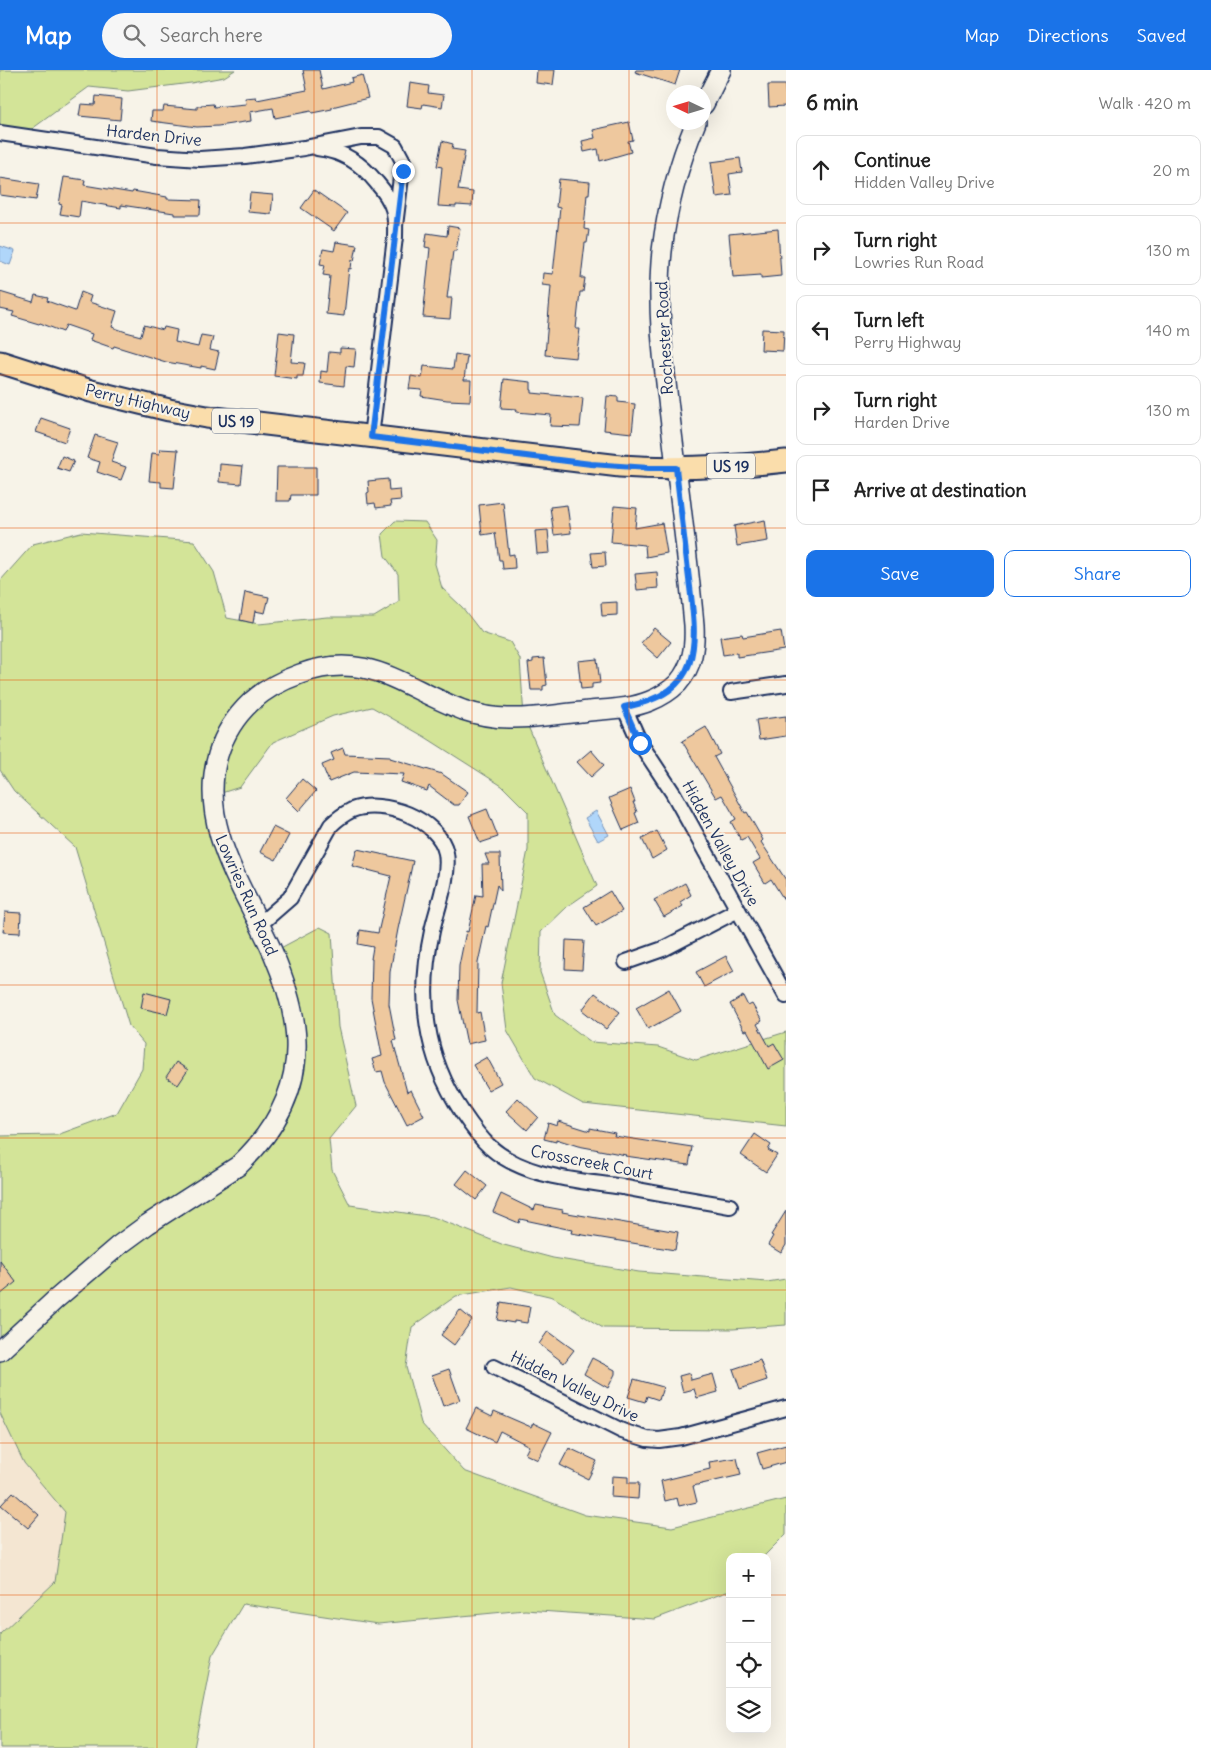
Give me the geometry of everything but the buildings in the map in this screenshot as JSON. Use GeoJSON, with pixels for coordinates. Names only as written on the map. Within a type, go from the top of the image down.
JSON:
{"type":"FeatureCollection","features":[{"type":"Feature","properties":{"kind":"main road","name":"Perry Highway"},"geometry":{"type":"LineString","coordinates":[[0,362],[92,392],[169,410],[245,422],[591,464],[630,467],[676,468],[786,461]]}},
{"type":"Feature","properties":{"kind":"street"},"geometry":{"type":"LineString","coordinates":[[711,89],[720,70]]}},
{"type":"Feature","properties":{"kind":"street","name":"Rochester Road"},"geometry":{"type":"LineString","coordinates":[[676,468],[661,345],[660,273],[670,203],[682,159],[693,130]]}},
{"type":"Feature","properties":{"kind":"street","name":"Harden Drive"},"geometry":{"type":"LineString","coordinates":[[0,134],[178,158],[222,158],[304,148],[371,136],[387,140],[395,146],[403,161],[371,437]]}},
{"type":"Feature","properties":{"kind":"street","name":"Harden Drive"},"geometry":{"type":"LineString","coordinates":[[304,148],[321,148],[336,152],[359,164],[389,199],[395,217],[395,226]]}},
{"type":"Feature","properties":{"kind":"street","name":"Lowries Run Road"},"geometry":{"type":"LineString","coordinates":[[0,1351],[88,1270],[140,1230],[238,1166],[261,1142],[280,1113],[287,1097],[294,1070],[296,1041],[286,988],[273,952],[222,845],[213,808],[212,784],[219,750],[230,727],[246,707],[266,690],[312,670],[340,665],[382,672],[449,705],[492,717],[524,718],[624,707],[649,702],[670,690],[679,682],[686,671],[692,655],[694,625],[676,468]]}},
{"type":"Feature","properties":{"kind":"street"},"geometry":{"type":"LineString","coordinates":[[732,692],[786,684]]}},
{"type":"Feature","properties":{"kind":"street","name":"Hidden Valley Drive"},"geometry":{"type":"LineString","coordinates":[[624,707],[640,743],[673,793],[786,996]]}},
{"type":"Feature","properties":{"kind":"street","name":"Crosscreek Court"},"geometry":{"type":"LineString","coordinates":[[259,925],[290,898],[331,825],[341,816],[353,810],[373,807],[393,810],[420,820],[438,835],[444,844],[447,864],[426,962],[425,997],[428,1029],[441,1075],[451,1095],[474,1130],[499,1155],[511,1162],[541,1173],[730,1206]]}},
{"type":"Feature","properties":{"kind":"street"},"geometry":{"type":"LineString","coordinates":[[626,962],[663,949],[738,910]]}},
{"type":"Feature","properties":{"kind":"street","name":"Hidden Valley Drive"},"geometry":{"type":"LineString","coordinates":[[494,1367],[622,1431],[647,1439],[659,1440],[681,1437],[786,1408]]}},
{"type":"Feature","properties":{"kind":"shaded area"},"geometry":{"type":"Polygon","coordinates":[[[0,1413],[24,1463],[65,1512],[55,1582],[0,1634],[0,1413]]]}},
{"type":"Feature","properties":{"kind":"green space"},"geometry":{"type":"Polygon","coordinates":[[[0,70],[235,70],[224,77],[128,91],[89,87],[21,137],[0,133],[0,70]]]}},
{"type":"Feature","properties":{"kind":"green space"},"geometry":{"type":"Polygon","coordinates":[[[395,521],[425,522],[437,540],[435,564],[442,588],[462,607],[482,633],[510,642],[520,659],[524,717],[597,886],[568,906],[541,932],[540,972],[555,1015],[591,1042],[658,1047],[696,1060],[786,1032],[786,1126],[583,1104],[535,1078],[507,1030],[501,983],[528,850],[528,812],[502,786],[425,737],[372,707],[333,716],[273,742],[240,787],[212,796],[273,952],[320,927],[332,933],[338,1027],[356,1106],[329,1139],[332,1170],[350,1205],[433,1217],[504,1245],[553,1258],[639,1272],[767,1282],[786,1279],[786,1325],[733,1329],[603,1328],[553,1297],[511,1287],[456,1296],[412,1327],[406,1367],[421,1423],[464,1471],[585,1515],[672,1527],[786,1499],[786,1534],[767,1553],[726,1553],[726,1592],[655,1619],[525,1610],[378,1624],[243,1604],[212,1656],[194,1748],[0,1748],[0,1634],[55,1582],[65,1512],[24,1463],[0,1413],[0,1136],[57,1135],[117,1113],[142,1069],[144,1044],[129,1026],[75,847],[14,791],[0,770],[0,581],[33,544],[81,532],[194,541],[214,572],[227,618],[259,624],[327,617],[374,617],[399,602],[398,574],[385,556],[382,534],[395,521]]]}},
{"type":"Feature","properties":{"kind":"water"},"geometry":{"type":"Polygon","coordinates":[[[0,246],[15,251],[10,265],[0,261],[0,246]]]}},
{"type":"Feature","properties":{"kind":"water"},"geometry":{"type":"Polygon","coordinates":[[[596,811],[609,835],[598,841],[585,818],[596,811]]]}},
{"type":"Feature","properties":{"kind":"route"},"geometry":{"type":"LineString","coordinates":[[403,171],[371,437],[591,464],[676,468],[693,612],[694,649],[686,671],[679,682],[670,690],[649,702],[624,707],[640,743]]}}]}
